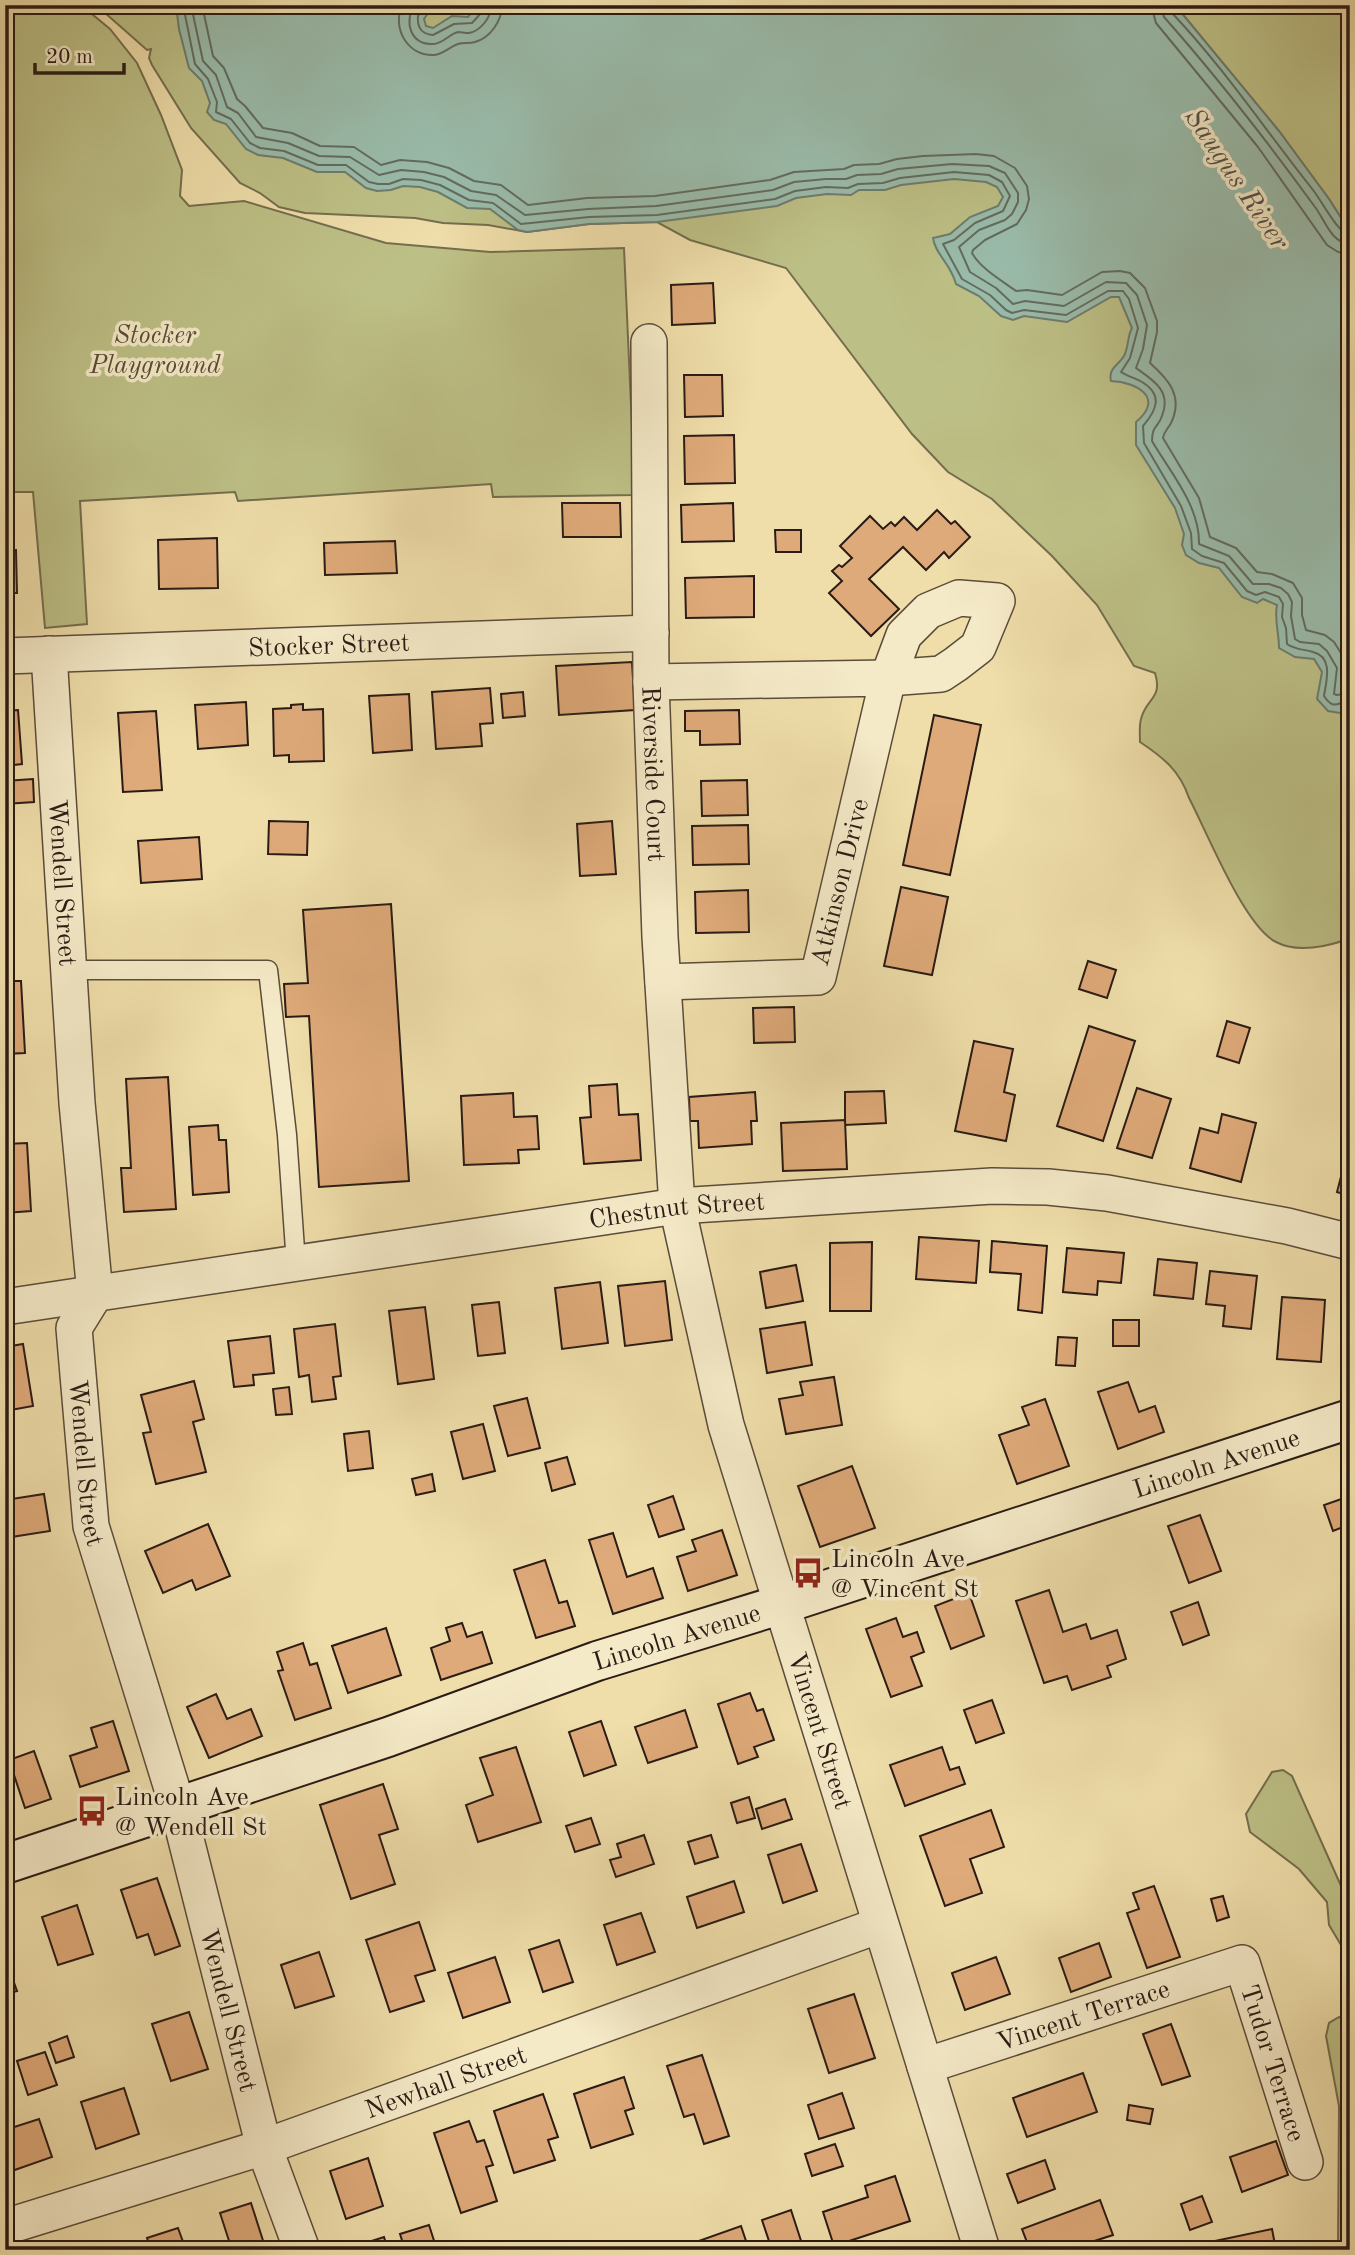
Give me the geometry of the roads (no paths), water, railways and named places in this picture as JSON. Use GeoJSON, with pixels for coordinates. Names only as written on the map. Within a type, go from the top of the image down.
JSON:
{"type":"FeatureCollection","features":[{"type":"Feature","properties":{"kind":"main road","name":"Lincoln Avenue"},"geometry":{"type":"LineString","coordinates":[[5,1864],[388,1737],[597,1661],[781,1605],[1350,1419]]}},
{"type":"Feature","properties":{"kind":"street","name":"Riverside Court"},"geometry":{"type":"LineString","coordinates":[[649,342],[651,682],[663,982],[677,1206]]}},
{"type":"Feature","properties":{"kind":"street","name":"Stocker Street"},"geometry":{"type":"LineString","coordinates":[[5,656],[650,633]]}},
{"type":"Feature","properties":{"kind":"street","name":"Wendell Street"},"geometry":{"type":"LineString","coordinates":[[49,654],[77,1103],[95,1294],[74,1328],[91,1526],[178,1808],[264,2147],[302,2250]]}},
{"type":"Feature","properties":{"kind":"street","name":"Atkinson Drive"},"geometry":{"type":"LineString","coordinates":[[651,682],[888,678],[818,977],[663,982]]}},
{"type":"Feature","properties":{"kind":"street","name":"Chestnut Street"},"geometry":{"type":"LineString","coordinates":[[5,1307],[677,1206],[965,1187],[1048,1187],[1107,1193],[1287,1226],[1350,1242]]}},
{"type":"Feature","properties":{"kind":"street","name":"Vincent Street"},"geometry":{"type":"LineString","coordinates":[[677,1206],[726,1425],[982,2250]]}},
{"type":"Feature","properties":{"kind":"street","name":"Newhall Street"},"geometry":{"type":"LineString","coordinates":[[5,2227],[264,2147],[880,1925]]}},
{"type":"Feature","properties":{"kind":"street","name":"Vincent Terrace"},"geometry":{"type":"LineString","coordinates":[[925,2066],[1242,1963]]}},
{"type":"Feature","properties":{"kind":"street","name":"Tudor Terrace"},"geometry":{"type":"LineString","coordinates":[[1242,1963],[1305,2162]]}},
{"type":"Feature","properties":{"kind":"lane"},"geometry":{"type":"LineString","coordinates":[[69,970],[268,970],[288,1135],[296,1264]]}},
{"type":"Feature","properties":{"kind":"water","name":"Saugus River"},"geometry":{"type":"Polygon","coordinates":[[[176,5],[434,5],[424,19],[426,26],[433,28],[452,16],[468,17],[478,5],[1175,5],[1279,131],[1350,232],[1350,707],[1340,713],[1328,711],[1317,699],[1322,672],[1314,659],[1295,657],[1279,648],[1277,605],[1263,599],[1257,603],[1242,597],[1219,568],[1199,563],[1186,555],[1182,545],[1184,534],[1175,508],[1136,445],[1136,422],[1148,406],[1148,399],[1130,384],[1111,381],[1114,367],[1127,349],[1132,328],[1119,297],[1111,297],[1067,322],[1024,316],[1013,320],[1001,316],[979,296],[956,284],[933,238],[950,234],[970,217],[998,206],[1003,197],[997,187],[986,182],[954,179],[901,185],[885,190],[859,190],[851,195],[827,194],[796,198],[777,206],[657,222],[589,224],[527,232],[518,230],[490,209],[467,208],[438,192],[403,186],[377,191],[366,188],[345,172],[317,172],[283,158],[258,155],[246,149],[226,124],[214,120],[207,112],[210,103],[202,81],[189,68],[176,5]]]}},
{"type":"Feature","properties":{"kind":"place","name":"Lincoln Ave @ Vincent St"},"geometry":{"type":"Point","coordinates":[808,1573]}},
{"type":"Feature","properties":{"kind":"place","name":"Lincoln Ave @ Wendell St"},"geometry":{"type":"Point","coordinates":[92,1811]}},
{"type":"Feature","properties":{"kind":"park label","name":"Stocker Playground"},"geometry":{"type":"Point","coordinates":[155,349]}}]}
